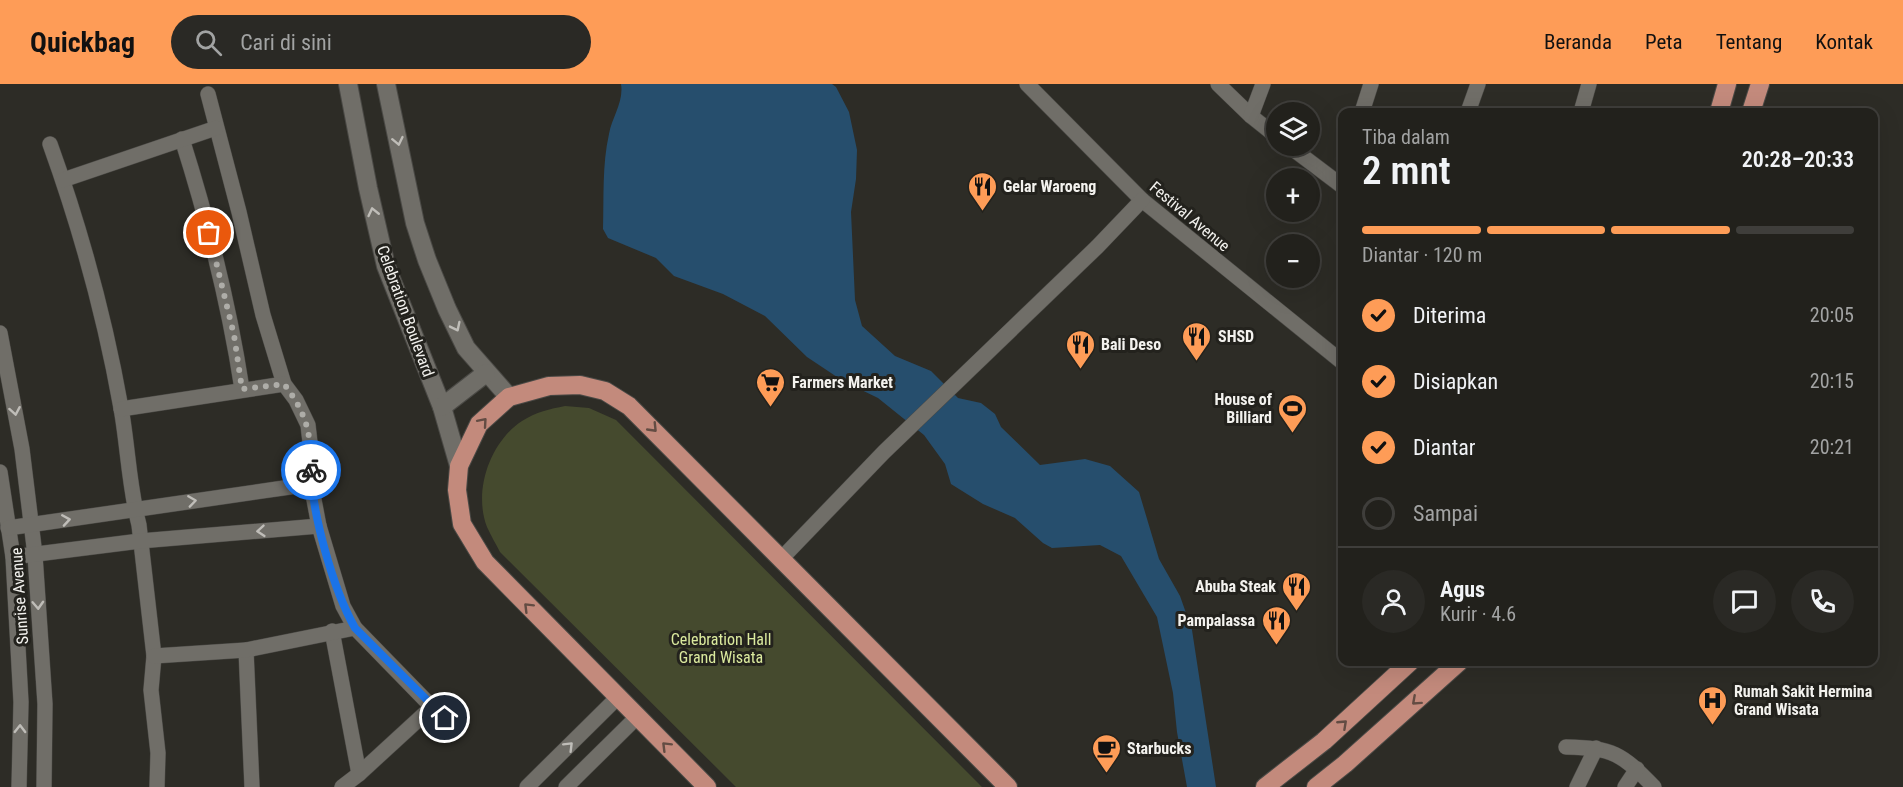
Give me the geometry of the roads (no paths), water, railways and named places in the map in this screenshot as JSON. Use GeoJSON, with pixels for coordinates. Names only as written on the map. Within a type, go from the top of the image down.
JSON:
{"type":"FeatureCollection","features":[{"type":"Feature","properties":{"kind":"main road"},"geometry":{"type":"LineString","coordinates":[[1720,108],[1727,84]]}},
{"type":"Feature","properties":{"kind":"main road"},"geometry":{"type":"LineString","coordinates":[[1752,108],[1760,84]]}},
{"type":"Feature","properties":{"kind":"main road"},"geometry":{"type":"LineString","coordinates":[[707,787],[485,562],[462,524],[457,490],[459,466],[479,424],[509,397],[549,386],[580,385],[605,391],[629,406],[1008,787]]}},
{"type":"Feature","properties":{"kind":"main road"},"geometry":{"type":"LineString","coordinates":[[1265,787],[1324,741],[1406,666]]}},
{"type":"Feature","properties":{"kind":"main road"},"geometry":{"type":"LineString","coordinates":[[1316,787],[1455,666]]}},
{"type":"Feature","properties":{"kind":"main road"},"geometry":{"type":"LineString","coordinates":[[1324,741],[1345,764]]}},
{"type":"Feature","properties":{"kind":"street","name":"Celebration Boulevard"},"geometry":{"type":"LineString","coordinates":[[348,84],[368,189],[386,266],[442,407],[459,466]]}},
{"type":"Feature","properties":{"kind":"street"},"geometry":{"type":"LineString","coordinates":[[386,84],[416,223],[427,260],[466,348],[509,397]]}},
{"type":"Feature","properties":{"kind":"street","name":"Festival Avenue"},"geometry":{"type":"LineString","coordinates":[[1027,84],[1142,200],[1338,359]]}},
{"type":"Feature","properties":{"kind":"street"},"geometry":{"type":"LineString","coordinates":[[1218,84],[1266,128]]}},
{"type":"Feature","properties":{"kind":"street"},"geometry":{"type":"LineString","coordinates":[[1251,116],[1263,84]]}},
{"type":"Feature","properties":{"kind":"street"},"geometry":{"type":"LineString","coordinates":[[1363,108],[1371,84]]}},
{"type":"Feature","properties":{"kind":"street"},"geometry":{"type":"LineString","coordinates":[[1469,108],[1478,84]]}},
{"type":"Feature","properties":{"kind":"street"},"geometry":{"type":"LineString","coordinates":[[1582,108],[1589,84]]}},
{"type":"Feature","properties":{"kind":"street"},"geometry":{"type":"LineString","coordinates":[[208,94],[263,315],[284,384],[296,399],[308,425],[311,484],[319,526],[343,606],[355,628],[432,707],[458,730]]}},
{"type":"Feature","properties":{"kind":"street"},"geometry":{"type":"LineString","coordinates":[[63,180],[216,128]]}},
{"type":"Feature","properties":{"kind":"street"},"geometry":{"type":"LineString","coordinates":[[182,139],[203,208],[234,335],[242,389]]}},
{"type":"Feature","properties":{"kind":"street"},"geometry":{"type":"LineString","coordinates":[[50,144],[86,251],[121,409],[154,656],[151,683],[158,753],[157,787]]}},
{"type":"Feature","properties":{"kind":"street"},"geometry":{"type":"LineString","coordinates":[[1304,156],[1338,178]]}},
{"type":"Feature","properties":{"kind":"street"},"geometry":{"type":"LineString","coordinates":[[781,559],[904,431],[1097,248],[1142,200]]}},
{"type":"Feature","properties":{"kind":"street","name":"Sunrise Avenue"},"geometry":{"type":"LineString","coordinates":[[0,333],[22,449],[35,555],[45,704],[44,787]]}},
{"type":"Feature","properties":{"kind":"street"},"geometry":{"type":"LineString","coordinates":[[442,407],[486,373]]}},
{"type":"Feature","properties":{"kind":"street"},"geometry":{"type":"LineString","coordinates":[[121,409],[284,384]]}},
{"type":"Feature","properties":{"kind":"street","name":"Sunrise Avenue"},"geometry":{"type":"LineString","coordinates":[[0,472],[13,557],[21,702],[19,787]]}},
{"type":"Feature","properties":{"kind":"street"},"geometry":{"type":"LineString","coordinates":[[8,528],[311,484]]}},
{"type":"Feature","properties":{"kind":"street"},"geometry":{"type":"LineString","coordinates":[[13,557],[140,541],[319,526]]}},
{"type":"Feature","properties":{"kind":"street"},"geometry":{"type":"LineString","coordinates":[[154,656],[246,650],[355,628]]}},
{"type":"Feature","properties":{"kind":"street"},"geometry":{"type":"LineString","coordinates":[[332,631],[359,774]]}},
{"type":"Feature","properties":{"kind":"street"},"geometry":{"type":"LineString","coordinates":[[246,650],[252,787]]}},
{"type":"Feature","properties":{"kind":"street"},"geometry":{"type":"LineString","coordinates":[[527,787],[618,697]]}},
{"type":"Feature","properties":{"kind":"street"},"geometry":{"type":"LineString","coordinates":[[342,787],[432,707]]}},
{"type":"Feature","properties":{"kind":"street"},"geometry":{"type":"LineString","coordinates":[[566,787],[638,717]]}},
{"type":"Feature","properties":{"kind":"street"},"geometry":{"type":"LineString","coordinates":[[1566,747],[1596,748],[1614,753],[1637,769],[1654,787]]}},
{"type":"Feature","properties":{"kind":"street"},"geometry":{"type":"LineString","coordinates":[[1577,787],[1596,748]]}},
{"type":"Feature","properties":{"kind":"street"},"geometry":{"type":"LineString","coordinates":[[1625,787],[1637,769]]}},
{"type":"Feature","properties":{"kind":"water"},"geometry":{"type":"Polygon","coordinates":[[[621,84],[832,84],[836,87],[849,112],[857,150],[851,212],[855,300],[862,326],[895,356],[931,371],[958,398],[981,403],[995,414],[1001,427],[1040,465],[1085,459],[1110,466],[1139,492],[1159,559],[1180,596],[1192,630],[1216,787],[1187,787],[1173,693],[1157,617],[1121,556],[1100,545],[1052,548],[1043,543],[1015,518],[983,504],[951,484],[945,464],[924,435],[878,398],[843,381],[807,357],[765,316],[723,294],[674,276],[656,258],[608,238],[603,229],[605,158],[610,128],[621,97],[621,84]]]}},
{"type":"Feature","properties":{"kind":"place","name":"Gelar Waroeng"},"geometry":{"type":"Point","coordinates":[982,212]}},
{"type":"Feature","properties":{"kind":"place","name":"SHSD"},"geometry":{"type":"Point","coordinates":[1197,362]}},
{"type":"Feature","properties":{"kind":"place","name":"Bali Deso"},"geometry":{"type":"Point","coordinates":[1080,370]}},
{"type":"Feature","properties":{"kind":"place","name":"Farmers Market"},"geometry":{"type":"Point","coordinates":[771,408]}},
{"type":"Feature","properties":{"kind":"place","name":"House of Billiard"},"geometry":{"type":"Point","coordinates":[1293,434]}},
{"type":"Feature","properties":{"kind":"place","name":"Abuba Steak"},"geometry":{"type":"Point","coordinates":[1297,612]}},
{"type":"Feature","properties":{"kind":"place","name":"Pampalassa"},"geometry":{"type":"Point","coordinates":[1276,646]}},
{"type":"Feature","properties":{"kind":"place","name":"Rumah Sakit Hermina Grand Wisata"},"geometry":{"type":"Point","coordinates":[1713,726]}},
{"type":"Feature","properties":{"kind":"place","name":"Starbucks"},"geometry":{"type":"Point","coordinates":[1106,774]}},
{"type":"Feature","properties":{"kind":"park label","name":"Celebration Hall Grand Wisata"},"geometry":{"type":"Point","coordinates":[721,648]}}]}
